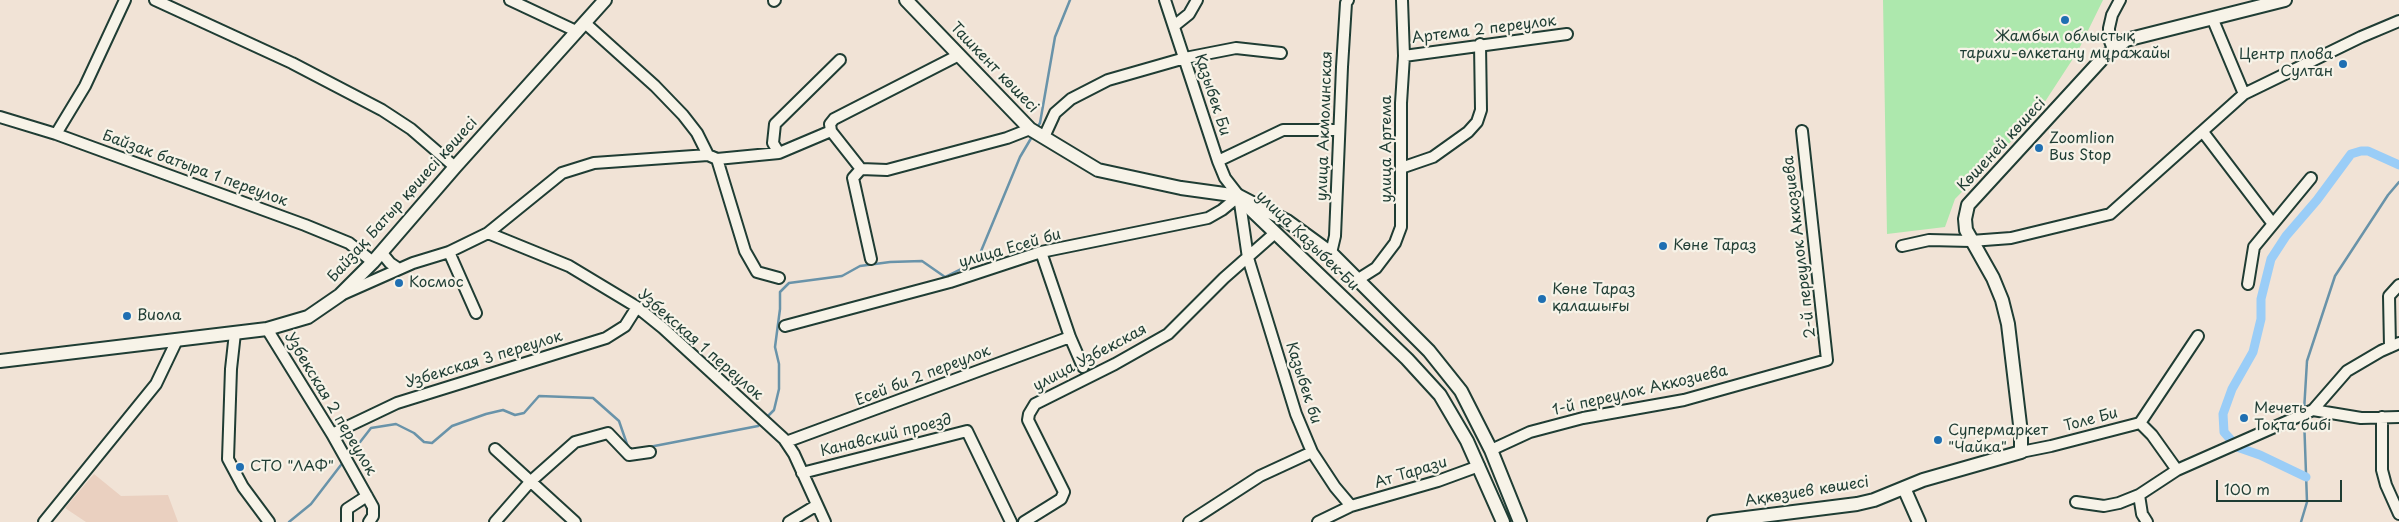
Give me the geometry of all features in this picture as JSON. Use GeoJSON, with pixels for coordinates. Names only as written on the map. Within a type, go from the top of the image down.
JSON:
{"type":"FeatureCollection","features":[{"type":"Feature","properties":{"kind":"main road","name":"Байзақ Батыр қөшесі көшесі"},"geometry":{"type":"LineString","coordinates":[[0,361],[266,329],[308,317],[340,295],[377,257],[605,0]]}},
{"type":"Feature","properties":{"kind":"main road","name":"Ташкент көшесі"},"geometry":{"type":"LineString","coordinates":[[906,0],[1030,129],[1098,170],[1180,188],[1239,196]]}},
{"type":"Feature","properties":{"kind":"main road","name":"Көшеней көшесі"},"geometry":{"type":"LineString","coordinates":[[2021,452],[2021,433],[2008,324],[2002,300],[1993,278],[1966,230],[1965,219],[1968,205],[2113,49],[2126,40],[2141,35],[2213,20],[2285,0]]}},
{"type":"Feature","properties":{"kind":"main road","name":"улица Казыбек Би"},"geometry":{"type":"LineString","coordinates":[[1239,196],[1287,221],[1332,254],[1422,344],[1461,391],[1491,450],[1520,522]]}},
{"type":"Feature","properties":{"kind":"main road","name":"улица Казыбек Би"},"geometry":{"type":"LineString","coordinates":[[1239,196],[1244,204],[1407,359],[1440,395],[1467,441],[1504,522]]}},
{"type":"Feature","properties":{"kind":"main road"},"geometry":{"type":"LineString","coordinates":[[1407,359],[1422,344]]}},
{"type":"Feature","properties":{"kind":"main road","name":"Ақкөзиев көшесі"},"geometry":{"type":"LineString","coordinates":[[1714,522],[1857,504],[1923,480],[2021,452]]}},
{"type":"Feature","properties":{"kind":"main road"},"geometry":{"type":"LineString","coordinates":[[1904,488],[1919,522]]}},
{"type":"Feature","properties":{"kind":"street"},"geometry":{"type":"LineString","coordinates":[[56,134],[86,86],[126,0]]}},
{"type":"Feature","properties":{"kind":"street"},"geometry":{"type":"LineString","coordinates":[[155,0],[292,63],[382,110],[411,129],[455,167]]}},
{"type":"Feature","properties":{"kind":"street"},"geometry":{"type":"LineString","coordinates":[[510,0],[580,27],[655,86],[684,115],[712,157],[745,251],[758,272],[779,278]]}},
{"type":"Feature","properties":{"kind":"street","name":"Қазыбек Би"},"geometry":{"type":"LineString","coordinates":[[1165,0],[1218,161],[1225,178],[1239,196]]}},
{"type":"Feature","properties":{"kind":"street"},"geometry":{"type":"LineString","coordinates":[[1174,26],[1189,14],[1197,0]]}},
{"type":"Feature","properties":{"kind":"street","name":"улица Акмолинская"},"geometry":{"type":"LineString","coordinates":[[1332,254],[1335,236],[1339,130],[1346,3],[1348,0]]}},
{"type":"Feature","properties":{"kind":"street","name":"улица Артема"},"geometry":{"type":"LineString","coordinates":[[1357,280],[1376,268],[1395,243],[1401,227],[1401,103],[1404,56],[1402,0]]}},
{"type":"Feature","properties":{"kind":"street"},"geometry":{"type":"LineString","coordinates":[[2113,49],[2109,38],[2110,28],[2112,15],[2120,0]]}},
{"type":"Feature","properties":{"kind":"street"},"geometry":{"type":"LineString","coordinates":[[2213,20],[2244,94]]}},
{"type":"Feature","properties":{"kind":"street"},"geometry":{"type":"LineString","coordinates":[[1902,246],[1929,240],[1971,241],[2011,238],[2110,214],[2244,94],[2361,37],[2399,21]]}},
{"type":"Feature","properties":{"kind":"street","name":"Артема 2 переулок"},"geometry":{"type":"LineString","coordinates":[[1404,56],[1480,44],[1567,34]]}},
{"type":"Feature","properties":{"kind":"street"},"geometry":{"type":"LineString","coordinates":[[1401,168],[1432,157],[1468,132],[1477,122],[1481,110],[1480,44]]}},
{"type":"Feature","properties":{"kind":"street"},"geometry":{"type":"LineString","coordinates":[[1044,137],[1055,113],[1071,99],[1108,80],[1185,58],[1236,48],[1281,52]]}},
{"type":"Feature","properties":{"kind":"street"},"geometry":{"type":"LineString","coordinates":[[959,55],[834,119],[830,124],[831,131],[861,169],[887,170],[1007,138],[1030,129]]}},
{"type":"Feature","properties":{"kind":"street"},"geometry":{"type":"LineString","coordinates":[[780,153],[773,143],[775,124],[840,60]]}},
{"type":"Feature","properties":{"kind":"street","name":"Байзак батыра 1 переулок"},"geometry":{"type":"LineString","coordinates":[[0,117],[56,134],[349,243],[399,269]]}},
{"type":"Feature","properties":{"kind":"street"},"geometry":{"type":"LineString","coordinates":[[1218,161],[1283,130],[1339,130]]}},
{"type":"Feature","properties":{"kind":"street"},"geometry":{"type":"LineString","coordinates":[[340,295],[399,269],[449,252],[488,233],[562,173],[594,163],[780,153],[831,131]]}},
{"type":"Feature","properties":{"kind":"street","name":"2-й переулок Аккозиева"},"geometry":{"type":"LineString","coordinates":[[1802,131],[1827,360]]}},
{"type":"Feature","properties":{"kind":"street"},"geometry":{"type":"LineString","coordinates":[[2203,132],[2274,224]]}},
{"type":"Feature","properties":{"kind":"street"},"geometry":{"type":"LineString","coordinates":[[861,169],[853,178],[871,259]]}},
{"type":"Feature","properties":{"kind":"street"},"geometry":{"type":"LineString","coordinates":[[2248,284],[2254,247],[2311,178]]}},
{"type":"Feature","properties":{"kind":"street","name":"улица Есей би"},"geometry":{"type":"LineString","coordinates":[[785,326],[950,282],[1041,252],[1208,218],[1222,210],[1239,196]]}},
{"type":"Feature","properties":{"kind":"street","name":"Казыбек би"},"geometry":{"type":"LineString","coordinates":[[1239,196],[1248,258],[1296,414],[1312,452],[1335,488],[1351,506]]}},
{"type":"Feature","properties":{"kind":"street","name":"Узбекская 1 переулок"},"geometry":{"type":"LineString","coordinates":[[488,233],[568,266],[637,307],[758,414],[786,442]]}},
{"type":"Feature","properties":{"kind":"street"},"geometry":{"type":"LineString","coordinates":[[1248,258],[1275,233]]}},
{"type":"Feature","properties":{"kind":"street"},"geometry":{"type":"LineString","coordinates":[[449,252],[476,313]]}},
{"type":"Feature","properties":{"kind":"street"},"geometry":{"type":"LineString","coordinates":[[1041,252],[1070,337],[1083,367]]}},
{"type":"Feature","properties":{"kind":"street","name":"улица Узбекская"},"geometry":{"type":"LineString","coordinates":[[1024,522],[1061,499],[1064,492],[1028,420],[1035,404],[1115,364],[1168,334],[1224,278],[1248,258]]}},
{"type":"Feature","properties":{"kind":"street"},"geometry":{"type":"LineString","coordinates":[[2076,502],[2104,506],[2119,503],[2139,495],[2177,470],[2307,412],[2347,371],[2395,345],[2389,296],[2399,285]]}},
{"type":"Feature","properties":{"kind":"street","name":"Узбекская 3 переулок"},"geometry":{"type":"LineString","coordinates":[[332,434],[397,403],[606,338],[625,326],[637,307]]}},
{"type":"Feature","properties":{"kind":"street","name":"Узбекская 2 переулок"},"geometry":{"type":"LineString","coordinates":[[266,329],[332,434],[373,507],[373,516],[369,522]]}},
{"type":"Feature","properties":{"kind":"street"},"geometry":{"type":"LineString","coordinates":[[236,333],[231,369],[228,459],[243,487],[269,522]]}},
{"type":"Feature","properties":{"kind":"street"},"geometry":{"type":"LineString","coordinates":[[2177,470],[2140,423],[2198,336]]}},
{"type":"Feature","properties":{"kind":"street","name":"Есей би 2 переулок"},"geometry":{"type":"LineString","coordinates":[[786,442],[1070,337]]}},
{"type":"Feature","properties":{"kind":"street"},"geometry":{"type":"LineString","coordinates":[[44,522],[156,384],[177,340]]}},
{"type":"Feature","properties":{"kind":"street","name":"1-й переулок Аккозиева"},"geometry":{"type":"LineString","coordinates":[[1491,450],[1530,432],[1556,425],[1583,418],[1684,400],[1827,360]]}},
{"type":"Feature","properties":{"kind":"street"},"geometry":{"type":"LineString","coordinates":[[2307,412],[2361,418],[2399,417]]}},
{"type":"Feature","properties":{"kind":"street"},"geometry":{"type":"LineString","coordinates":[[2382,417],[2382,470],[2386,485],[2399,514]]}},
{"type":"Feature","properties":{"kind":"street","name":"Толе Би"},"geometry":{"type":"LineString","coordinates":[[2021,452],[2140,423]]}},
{"type":"Feature","properties":{"kind":"street","name":"Канавский проезд"},"geometry":{"type":"LineString","coordinates":[[802,473],[967,431],[1011,522]]}},
{"type":"Feature","properties":{"kind":"street"},"geometry":{"type":"LineString","coordinates":[[495,522],[530,482],[575,442],[608,433],[630,454],[650,452]]}},
{"type":"Feature","properties":{"kind":"street"},"geometry":{"type":"LineString","coordinates":[[786,442],[825,522]]}},
{"type":"Feature","properties":{"kind":"street"},"geometry":{"type":"LineString","coordinates":[[494,449],[575,522]]}},
{"type":"Feature","properties":{"kind":"street"},"geometry":{"type":"LineString","coordinates":[[1189,522],[1260,476],[1312,452]]}},
{"type":"Feature","properties":{"kind":"street","name":"Ат Тарази"},"geometry":{"type":"LineString","coordinates":[[1318,522],[1351,506],[1429,484],[1479,466]]}},
{"type":"Feature","properties":{"kind":"street"},"geometry":{"type":"LineString","coordinates":[[2139,495],[2142,514],[2147,522]]}},
{"type":"Feature","properties":{"kind":"street","name":"Узбекская 2 переулок"},"geometry":{"type":"LineString","coordinates":[[347,522],[347,509],[367,496]]}},
{"type":"Feature","properties":{"kind":"street"},"geometry":{"type":"LineString","coordinates":[[789,522],[818,505]]}},
{"type":"Feature","properties":{"kind":"shaded area"},"geometry":{"type":"Polygon","coordinates":[[[94,474],[121,496],[168,495],[178,522],[86,522],[65,508],[94,474]]]}},
{"type":"Feature","properties":{"kind":"green space"},"geometry":{"type":"Polygon","coordinates":[[[1883,0],[2103,0],[2078,51],[2035,117],[1955,199],[1945,227],[1887,234],[1883,0]]]}},
{"type":"Feature","properties":{"kind":"waterway"},"geometry":{"type":"LineString","coordinates":[[1037,128],[1040,123],[1055,37],[1070,0]]}},
{"type":"Feature","properties":{"kind":"waterway"},"geometry":{"type":"LineString","coordinates":[[766,418],[774,410],[779,389],[779,364],[775,347],[780,309],[780,292],[789,283],[842,276],[860,266],[890,262],[922,261],[945,277],[963,268],[979,256],[1020,157],[1033,135]]}},
{"type":"Feature","properties":{"kind":"waterway"},"geometry":{"type":"LineString","coordinates":[[2306,477],[2260,455],[2237,447],[2224,432],[2223,414],[2232,389],[2253,352],[2261,319],[2261,299],[2271,259],[2286,236],[2317,200],[2351,154],[2368,151],[2399,165]]}},
{"type":"Feature","properties":{"kind":"waterway"},"geometry":{"type":"LineString","coordinates":[[2304,411],[2307,361],[2335,276],[2388,195],[2399,182]]}},
{"type":"Feature","properties":{"kind":"waterway"},"geometry":{"type":"LineString","coordinates":[[350,455],[371,428],[396,424],[414,433],[424,442],[432,443],[452,426],[486,414],[503,410],[515,415],[524,413],[539,396],[593,398],[619,421],[628,447]]}},
{"type":"Feature","properties":{"kind":"waterway"},"geometry":{"type":"LineString","coordinates":[[2301,522],[2307,502],[2304,417]]}},
{"type":"Feature","properties":{"kind":"waterway"},"geometry":{"type":"LineString","coordinates":[[644,448],[758,426],[762,422]]}},
{"type":"Feature","properties":{"kind":"waterway"},"geometry":{"type":"LineString","coordinates":[[289,522],[311,504],[344,461]]}},
{"type":"Feature","properties":{"kind":"place","name":"Жамбыл облыстық тарихи-өлкетану мұражайы"},"geometry":{"type":"Point","coordinates":[2065,20]}},
{"type":"Feature","properties":{"kind":"place","name":"Центр плова Султан"},"geometry":{"type":"Point","coordinates":[2343,64]}},
{"type":"Feature","properties":{"kind":"place","name":"Zoomlion Bus Stop"},"geometry":{"type":"Point","coordinates":[2039,148]}},
{"type":"Feature","properties":{"kind":"place","name":"Көне Тараз"},"geometry":{"type":"Point","coordinates":[1663,246]}},
{"type":"Feature","properties":{"kind":"place","name":"Космос"},"geometry":{"type":"Point","coordinates":[399,283]}},
{"type":"Feature","properties":{"kind":"place","name":"Көне Тараз қалашығы"},"geometry":{"type":"Point","coordinates":[1542,299]}},
{"type":"Feature","properties":{"kind":"place","name":"Виола"},"geometry":{"type":"Point","coordinates":[127,316]}},
{"type":"Feature","properties":{"kind":"place","name":"Мечеть Тоқта бибі"},"geometry":{"type":"Point","coordinates":[2244,418]}},
{"type":"Feature","properties":{"kind":"place","name":"Супермаркет \"Чайка\""},"geometry":{"type":"Point","coordinates":[1938,440]}},
{"type":"Feature","properties":{"kind":"place","name":"СТО \"ЛАФ\""},"geometry":{"type":"Point","coordinates":[240,467]}}]}
